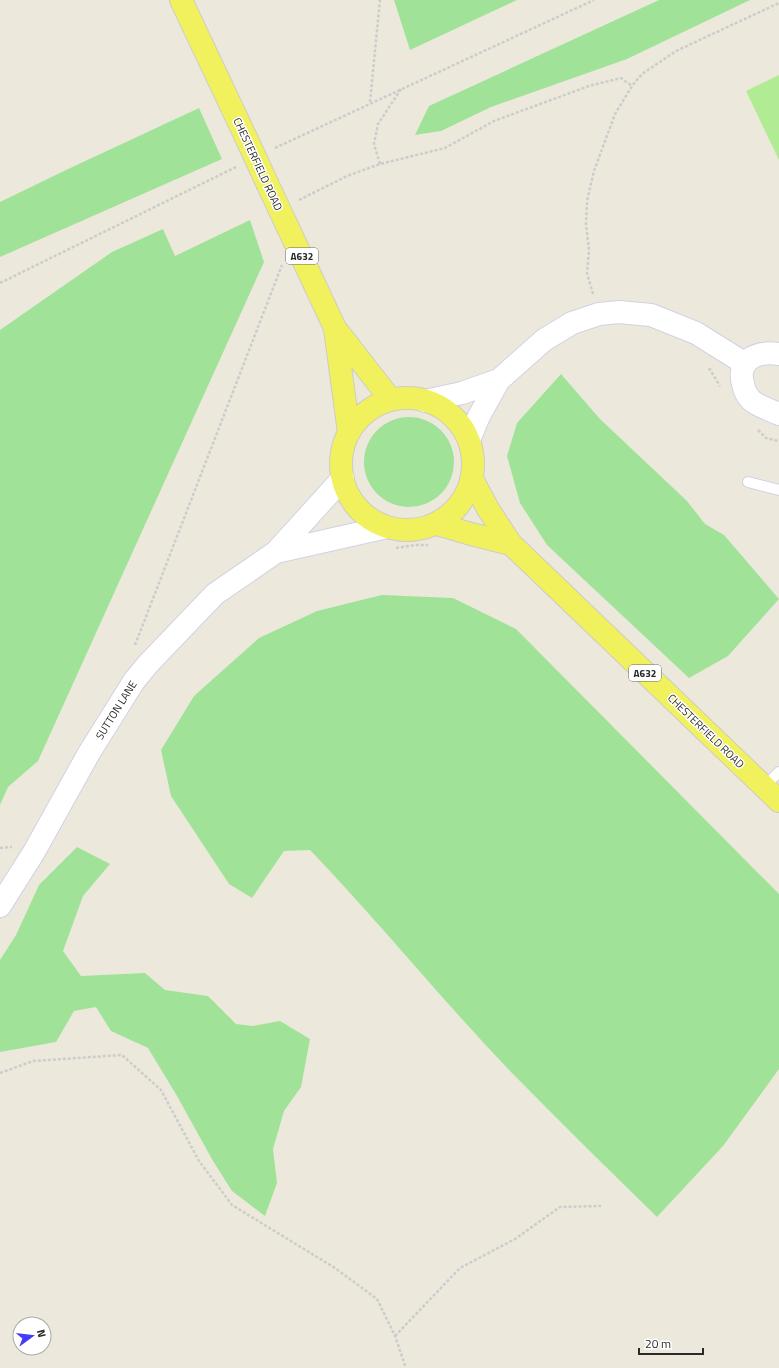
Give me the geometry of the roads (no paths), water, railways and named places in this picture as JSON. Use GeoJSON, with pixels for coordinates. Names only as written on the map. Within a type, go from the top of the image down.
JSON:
{"type":"FeatureCollection","features":[{"type":"Feature","properties":{"kind":"main road","name":"CHESTERFIELD ROAD"},"geometry":{"type":"LineString","coordinates":[[181,0],[259,147],[268,185],[335,328],[391,400]]}},
{"type":"Feature","properties":{"kind":"main road","name":"CHESTERFIELD ROAD"},"geometry":{"type":"LineString","coordinates":[[335,328],[349,433]]}},
{"type":"Feature","properties":{"kind":"main road"},"geometry":{"type":"LineString","coordinates":[[408,398],[425,401],[439,406],[452,415],[462,427],[469,440],[473,460],[472,479],[465,497],[453,512],[437,524],[420,529],[403,531],[387,527],[371,520],[358,509],[348,494],[343,478],[341,462],[343,447],[349,433],[357,421],[367,412],[378,405],[391,400],[408,398]]}},
{"type":"Feature","properties":{"kind":"main road","name":"CHESTERFIELD ROAD"},"geometry":{"type":"LineString","coordinates":[[472,479],[488,509],[511,544],[774,786]]}},
{"type":"Feature","properties":{"kind":"main road","name":"CHESTERFIELD ROAD"},"geometry":{"type":"LineString","coordinates":[[437,524],[511,544]]}},
{"type":"Feature","properties":{"kind":"street"},"geometry":{"type":"LineString","coordinates":[[469,440],[479,416],[499,380],[544,340],[572,323],[599,314],[619,312],[651,315],[696,333],[744,363]]}},
{"type":"Feature","properties":{"kind":"street"},"geometry":{"type":"LineString","coordinates":[[779,354],[754,356],[744,363],[741,376],[744,389],[751,401],[779,414]]}},
{"type":"Feature","properties":{"kind":"street"},"geometry":{"type":"LineString","coordinates":[[425,401],[462,393],[499,380]]}},
{"type":"Feature","properties":{"kind":"street","name":"SUTTON LANE"},"geometry":{"type":"LineString","coordinates":[[0,906],[34,852],[89,753],[134,681],[148,664],[215,594],[276,552],[343,478]]}},
{"type":"Feature","properties":{"kind":"street","name":"SUTTON LANE"},"geometry":{"type":"LineString","coordinates":[[276,552],[387,527]]}},
{"type":"Feature","properties":{"kind":"lane"},"geometry":{"type":"LineString","coordinates":[[748,482],[779,490]]}}]}
